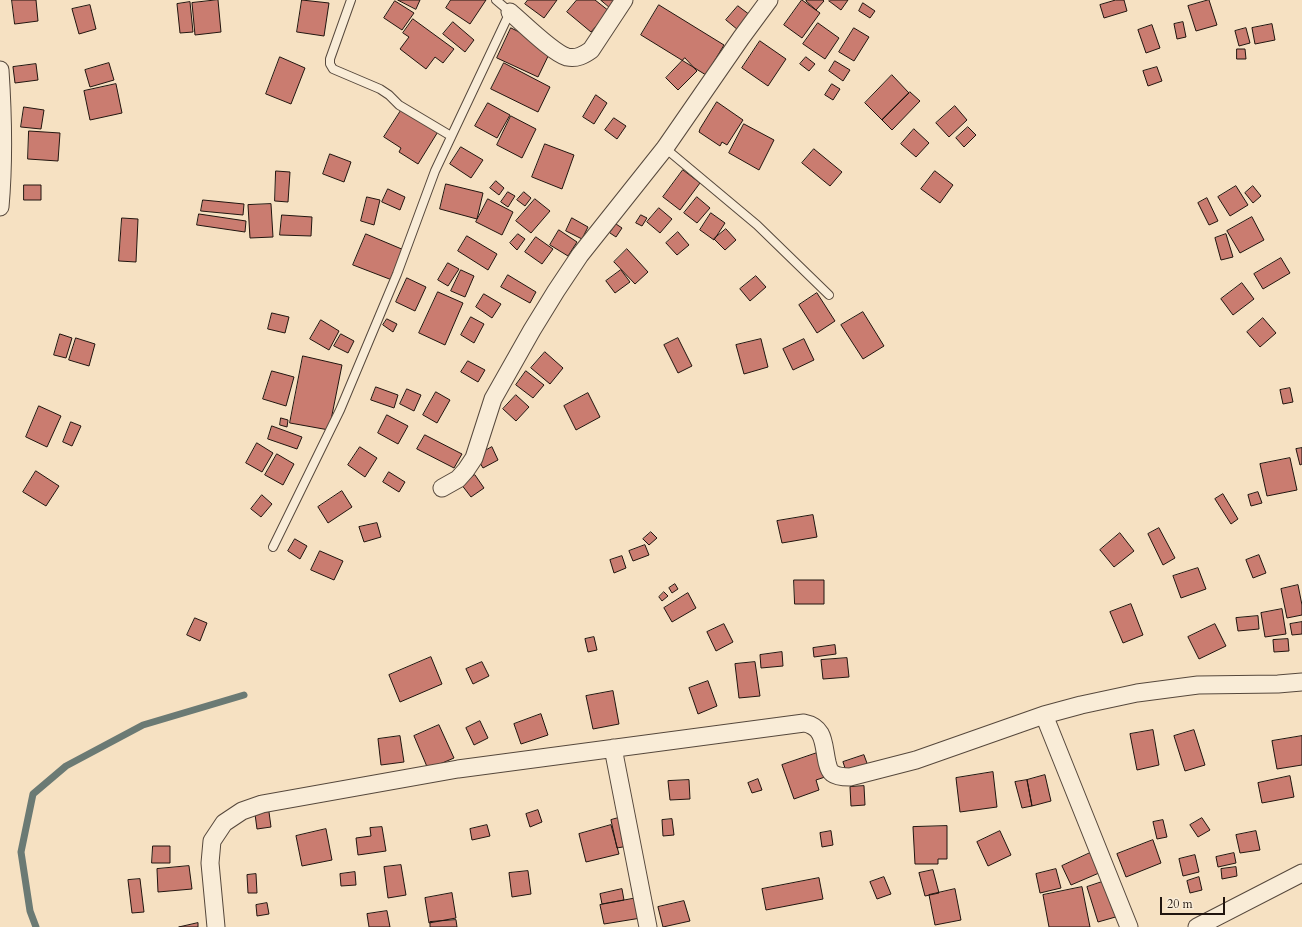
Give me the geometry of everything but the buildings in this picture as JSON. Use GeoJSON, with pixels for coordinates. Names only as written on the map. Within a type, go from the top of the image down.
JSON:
{"type":"FeatureCollection","features":[{"type":"Feature","properties":{"kind":"street"},"geometry":{"type":"LineString","coordinates":[[510,12],[555,51],[567,56],[576,57],[584,55],[591,50],[624,0]]}},
{"type":"Feature","properties":{"kind":"street"},"geometry":{"type":"LineString","coordinates":[[442,488],[458,479],[474,458],[493,399],[532,330],[580,255],[665,148],[769,0]]}},
{"type":"Feature","properties":{"kind":"street"},"geometry":{"type":"LineString","coordinates":[[0,70],[2,106],[2,189],[0,207]]}},
{"type":"Feature","properties":{"kind":"street"},"geometry":{"type":"LineString","coordinates":[[216,927],[210,863],[212,841],[224,823],[242,811],[262,804],[458,769],[804,723],[814,726],[820,733],[832,774],[850,777],[916,760],[1044,715],[1123,696],[1181,686],[1302,682]]}},
{"type":"Feature","properties":{"kind":"street"},"geometry":{"type":"LineString","coordinates":[[1044,715],[1129,927]]}},
{"type":"Feature","properties":{"kind":"street"},"geometry":{"type":"LineString","coordinates":[[613,748],[648,927]]}},
{"type":"Feature","properties":{"kind":"street"},"geometry":{"type":"LineString","coordinates":[[1197,927],[1302,873]]}},
{"type":"Feature","properties":{"kind":"lane"},"geometry":{"type":"LineString","coordinates":[[351,0],[332,53],[330,64],[333,69],[380,89],[389,95],[399,105],[450,136]]}},
{"type":"Feature","properties":{"kind":"lane"},"geometry":{"type":"LineString","coordinates":[[273,547],[340,410],[397,274],[435,171],[450,136],[510,12],[496,0]]}},
{"type":"Feature","properties":{"kind":"lane"},"geometry":{"type":"LineString","coordinates":[[665,148],[757,225],[829,295]]}},
{"type":"Feature","properties":{"kind":"waterway"},"geometry":{"type":"LineString","coordinates":[[36,927],[30,911],[21,852],[33,794],[66,766],[143,725],[244,695]]}}]}
